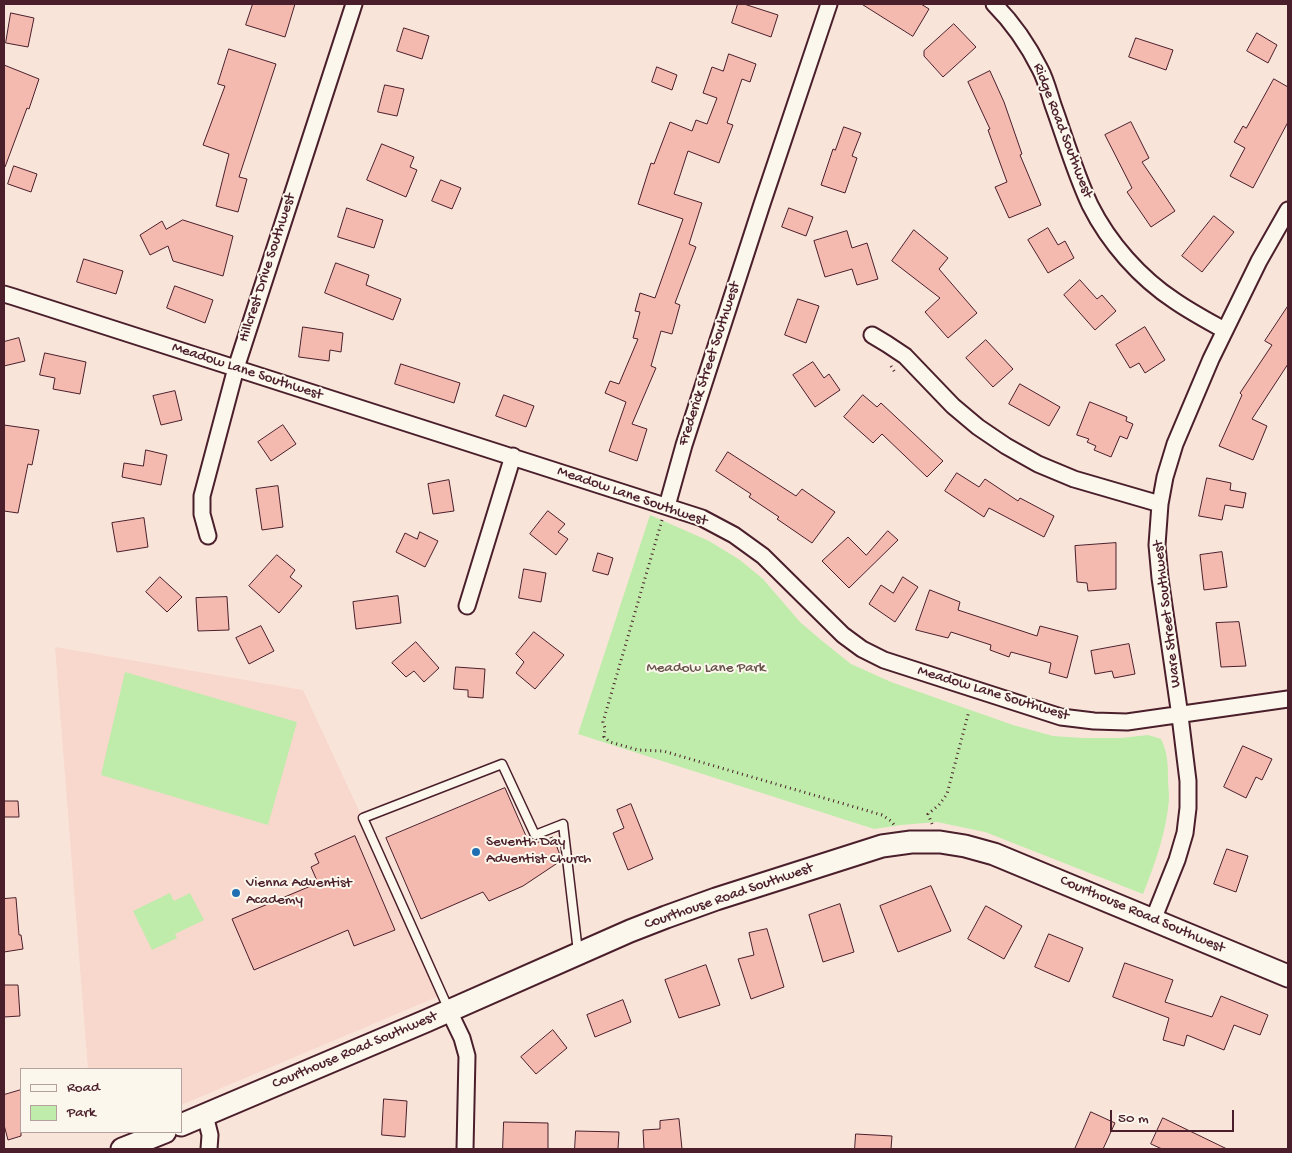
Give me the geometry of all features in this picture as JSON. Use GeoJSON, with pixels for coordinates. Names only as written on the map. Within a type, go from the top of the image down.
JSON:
{"type":"FeatureCollection","features":[{"type":"Feature","properties":{"kind":"street","name":"Hillcrest Drive Southwest"},"geometry":{"type":"LineString","coordinates":[[208,536],[202,514],[202,496],[236,368],[354,4]]}},
{"type":"Feature","properties":{"kind":"street","name":"Frederick Street Southwest"},"geometry":{"type":"LineString","coordinates":[[667,506],[684,445],[829,4]]}},
{"type":"Feature","properties":{"kind":"street","name":"Ridge Road Southwest"},"geometry":{"type":"LineString","coordinates":[[994,4],[1009,19],[1041,71],[1080,181],[1091,206],[1107,233],[1126,258],[1150,282],[1175,301],[1224,330]]}},
{"type":"Feature","properties":{"kind":"street","name":"Ware Street Southwest"},"geometry":{"type":"LineString","coordinates":[[1153,920],[1177,860],[1185,833],[1188,808],[1188,781],[1157,545],[1160,504],[1165,477],[1175,444],[1224,330],[1259,261],[1288,210]]}},
{"type":"Feature","properties":{"kind":"street","name":"Meadow Lane Southwest"},"geometry":{"type":"LineString","coordinates":[[4,294],[702,518],[734,535],[763,556],[843,635],[862,648],[884,660],[1061,717],[1127,722],[1180,716],[1288,699]]}},
{"type":"Feature","properties":{"kind":"street"},"geometry":{"type":"LineString","coordinates":[[872,336],[905,356],[953,406],[978,427],[1006,446],[1038,464],[1074,479],[1160,504]]}},
{"type":"Feature","properties":{"kind":"street"},"geometry":{"type":"LineString","coordinates":[[466,606],[513,456]]}},
{"type":"Feature","properties":{"kind":"street","name":"Courthouse Road Southwest"},"geometry":{"type":"LineString","coordinates":[[182,1125],[666,917],[882,846],[902,843],[940,842],[966,846],[994,854],[1288,976]]}},
{"type":"Feature","properties":{"kind":"street"},"geometry":{"type":"LineString","coordinates":[[449,1011],[462,1038],[467,1056],[464,1149]]}},
{"type":"Feature","properties":{"kind":"street"},"geometry":{"type":"LineString","coordinates":[[205,1114],[210,1135],[209,1149]]}},
{"type":"Feature","properties":{"kind":"street"},"geometry":{"type":"LineString","coordinates":[[122,1149],[162,1133]]}},
{"type":"Feature","properties":{"kind":"lane"},"geometry":{"type":"LineString","coordinates":[[449,1011],[363,818],[502,764],[535,835],[563,824],[578,954]]}},
{"type":"Feature","properties":{"kind":"path"},"geometry":{"type":"LineString","coordinates":[[667,506],[603,722],[605,728],[604,737],[610,742],[638,750],[662,751],[882,815],[891,821],[898,830],[902,843]]}},
{"type":"Feature","properties":{"kind":"path"},"geometry":{"type":"LineString","coordinates":[[932,825],[928,814],[939,805],[947,794],[969,711]]}},
{"type":"Feature","properties":{"kind":"shaded area","name":"Vienna Adventist Academy"},"geometry":{"type":"Polygon","coordinates":[[[55,647],[303,690],[444,994],[182,1105],[182,1068],[88,1068],[55,647]]]}},
{"type":"Feature","properties":{"kind":"green space","name":"Meadow Lane Park"},"geometry":{"type":"Polygon","coordinates":[[[650,515],[709,541],[740,560],[763,579],[800,622],[821,640],[851,664],[891,682],[1013,725],[1053,736],[1121,738],[1148,735],[1161,739],[1167,757],[1169,800],[1159,848],[1143,894],[985,832],[937,822],[874,829],[578,734],[650,515]]]}},
{"type":"Feature","properties":{"kind":"green space"},"geometry":{"type":"Polygon","coordinates":[[[125,672],[297,722],[268,825],[101,775],[125,672]]]}},
{"type":"Feature","properties":{"kind":"green space"},"geometry":{"type":"Polygon","coordinates":[[[170,893],[174,901],[190,893],[204,920],[175,934],[177,938],[152,950],[133,911],[170,893]]]}},
{"type":"Feature","properties":{"kind":"building"},"geometry":{"type":"Polygon","coordinates":[[[253,4],[295,4],[285,37],[246,25],[253,4]]]}},
{"type":"Feature","properties":{"kind":"building"},"geometry":{"type":"Polygon","coordinates":[[[738,4],[744,4],[778,15],[771,37],[732,23],[738,4]]]}},
{"type":"Feature","properties":{"kind":"building"},"geometry":{"type":"Polygon","coordinates":[[[862,4],[921,4],[929,9],[913,36],[862,4]]]}},
{"type":"Feature","properties":{"kind":"building"},"geometry":{"type":"Polygon","coordinates":[[[11,13],[34,18],[28,47],[6,43],[11,13]]]}},
{"type":"Feature","properties":{"kind":"building"},"geometry":{"type":"Polygon","coordinates":[[[954,24],[976,47],[943,77],[924,56],[924,51],[954,24]]]}},
{"type":"Feature","properties":{"kind":"building"},"geometry":{"type":"Polygon","coordinates":[[[404,28],[429,36],[422,59],[397,51],[404,28]]]}},
{"type":"Feature","properties":{"kind":"building"},"geometry":{"type":"Polygon","coordinates":[[[1257,33],[1277,45],[1268,63],[1247,51],[1257,33]]]}},
{"type":"Feature","properties":{"kind":"building"},"geometry":{"type":"Polygon","coordinates":[[[1136,38],[1173,50],[1166,70],[1129,57],[1136,38]]]}},
{"type":"Feature","properties":{"kind":"building"},"geometry":{"type":"Polygon","coordinates":[[[229,49],[276,64],[239,177],[247,179],[238,212],[216,206],[229,154],[203,145],[225,86],[218,84],[229,49]]]}},
{"type":"Feature","properties":{"kind":"building"},"geometry":{"type":"Polygon","coordinates":[[[729,54],[756,64],[750,82],[742,79],[727,123],[733,125],[719,163],[688,151],[674,194],[702,203],[689,244],[696,247],[675,303],[680,305],[672,334],[661,331],[651,366],[656,368],[632,424],[647,429],[637,461],[609,451],[626,402],[605,393],[610,381],[619,384],[638,339],[633,338],[640,312],[635,311],[640,293],[655,298],[683,219],[638,204],[651,163],[654,164],[670,122],[692,131],[696,120],[707,124],[717,98],[703,93],[712,67],[723,71],[729,54]]]}},
{"type":"Feature","properties":{"kind":"building"},"geometry":{"type":"Polygon","coordinates":[[[4,65],[39,79],[5,167],[4,166],[4,65]]]}},
{"type":"Feature","properties":{"kind":"building"},"geometry":{"type":"Polygon","coordinates":[[[657,67],[677,75],[672,90],[652,82],[657,67]]]}},
{"type":"Feature","properties":{"kind":"building"},"geometry":{"type":"Polygon","coordinates":[[[990,71],[1004,102],[1022,154],[1020,155],[1041,205],[1009,218],[995,187],[1007,182],[988,130],[990,129],[968,82],[990,71]]]}},
{"type":"Feature","properties":{"kind":"building"},"geometry":{"type":"Polygon","coordinates":[[[1274,79],[1288,87],[1288,122],[1253,188],[1230,176],[1245,148],[1234,142],[1243,126],[1246,128],[1274,79]]]}},
{"type":"Feature","properties":{"kind":"building"},"geometry":{"type":"Polygon","coordinates":[[[385,85],[404,89],[397,116],[378,112],[385,85]]]}},
{"type":"Feature","properties":{"kind":"building"},"geometry":{"type":"Polygon","coordinates":[[[1131,122],[1149,158],[1142,162],[1175,211],[1151,227],[1127,192],[1132,188],[1105,135],[1131,122]]]}},
{"type":"Feature","properties":{"kind":"building"},"geometry":{"type":"Polygon","coordinates":[[[844,127],[861,133],[852,156],[857,158],[845,193],[821,185],[833,149],[835,150],[844,127]]]}},
{"type":"Feature","properties":{"kind":"building"},"geometry":{"type":"Polygon","coordinates":[[[382,144],[414,157],[410,167],[417,170],[406,197],[367,180],[382,144]]]}},
{"type":"Feature","properties":{"kind":"building"},"geometry":{"type":"Polygon","coordinates":[[[14,166],[37,174],[31,192],[8,184],[14,166]]]}},
{"type":"Feature","properties":{"kind":"building"},"geometry":{"type":"Polygon","coordinates":[[[441,180],[461,188],[452,209],[432,201],[441,180]]]}},
{"type":"Feature","properties":{"kind":"building"},"geometry":{"type":"Polygon","coordinates":[[[347,208],[383,220],[374,248],[338,237],[347,208]]]}},
{"type":"Feature","properties":{"kind":"building"},"geometry":{"type":"Polygon","coordinates":[[[789,208],[813,217],[806,236],[782,227],[789,208]]]}},
{"type":"Feature","properties":{"kind":"building"},"geometry":{"type":"Polygon","coordinates":[[[1214,216],[1234,232],[1202,272],[1182,256],[1214,216]]]}},
{"type":"Feature","properties":{"kind":"building"},"geometry":{"type":"Polygon","coordinates":[[[183,220],[233,236],[223,276],[173,261],[168,246],[150,255],[140,235],[162,221],[166,229],[183,220]]]}},
{"type":"Feature","properties":{"kind":"building"},"geometry":{"type":"Polygon","coordinates":[[[1048,228],[1058,245],[1065,241],[1074,258],[1048,273],[1028,240],[1048,228]]]}},
{"type":"Feature","properties":{"kind":"building"},"geometry":{"type":"Polygon","coordinates":[[[914,230],[948,258],[939,269],[977,313],[948,338],[925,312],[940,298],[892,261],[914,230]]]}},
{"type":"Feature","properties":{"kind":"building"},"geometry":{"type":"Polygon","coordinates":[[[847,231],[852,248],[867,243],[878,279],[857,285],[852,269],[825,277],[814,241],[847,231]]]}},
{"type":"Feature","properties":{"kind":"building"},"geometry":{"type":"Polygon","coordinates":[[[84,259],[123,271],[116,294],[77,282],[84,259]]]}},
{"type":"Feature","properties":{"kind":"building"},"geometry":{"type":"Polygon","coordinates":[[[336,263],[369,275],[366,285],[401,299],[393,320],[325,293],[336,263]]]}},
{"type":"Feature","properties":{"kind":"building"},"geometry":{"type":"Polygon","coordinates":[[[1080,280],[1097,299],[1102,295],[1116,311],[1095,330],[1064,295],[1080,280]]]}},
{"type":"Feature","properties":{"kind":"building"},"geometry":{"type":"Polygon","coordinates":[[[175,286],[213,300],[205,323],[167,308],[175,286]]]}},
{"type":"Feature","properties":{"kind":"building"},"geometry":{"type":"Polygon","coordinates":[[[798,299],[819,306],[806,343],[785,335],[798,299]]]}},
{"type":"Feature","properties":{"kind":"building"},"geometry":{"type":"Polygon","coordinates":[[[1288,306],[1288,364],[1252,419],[1267,426],[1253,460],[1219,446],[1242,395],[1240,393],[1272,345],[1265,341],[1288,306]]]}},
{"type":"Feature","properties":{"kind":"building"},"geometry":{"type":"Polygon","coordinates":[[[303,327],[343,333],[341,352],[330,350],[329,361],[299,357],[303,327]]]}},
{"type":"Feature","properties":{"kind":"building"},"geometry":{"type":"Polygon","coordinates":[[[1145,327],[1165,360],[1145,373],[1139,363],[1130,368],[1116,345],[1145,327]]]}},
{"type":"Feature","properties":{"kind":"building"},"geometry":{"type":"Polygon","coordinates":[[[19,338],[25,361],[4,366],[4,342],[19,338]]]}},
{"type":"Feature","properties":{"kind":"building"},"geometry":{"type":"Polygon","coordinates":[[[986,340],[1013,369],[993,387],[966,358],[986,340]]]}},
{"type":"Feature","properties":{"kind":"building"},"geometry":{"type":"Polygon","coordinates":[[[45,353],[86,362],[80,394],[53,389],[55,378],[40,375],[45,353]]]}},
{"type":"Feature","properties":{"kind":"building"},"geometry":{"type":"Polygon","coordinates":[[[813,362],[824,378],[829,374],[840,390],[815,407],[793,375],[813,362]]]}},
{"type":"Feature","properties":{"kind":"building"},"geometry":{"type":"Polygon","coordinates":[[[401,364],[460,383],[454,403],[395,384],[401,364]]]}},
{"type":"Feature","properties":{"kind":"building"},"geometry":{"type":"Polygon","coordinates":[[[1020,384],[1060,407],[1049,426],[1009,404],[1020,384]]]}},
{"type":"Feature","properties":{"kind":"building"},"geometry":{"type":"Polygon","coordinates":[[[175,391],[182,420],[161,425],[153,396],[175,391]]]}},
{"type":"Feature","properties":{"kind":"building"},"geometry":{"type":"Polygon","coordinates":[[[504,395],[534,406],[526,427],[496,416],[504,395]]]}},
{"type":"Feature","properties":{"kind":"building"},"geometry":{"type":"Polygon","coordinates":[[[863,395],[877,407],[881,403],[943,461],[927,477],[882,434],[873,443],[844,417],[863,395]]]}},
{"type":"Feature","properties":{"kind":"building"},"geometry":{"type":"Polygon","coordinates":[[[1090,402],[1127,417],[1126,421],[1133,424],[1127,439],[1120,436],[1111,457],[1094,450],[1096,446],[1087,442],[1089,439],[1077,435],[1090,402]]]}},
{"type":"Feature","properties":{"kind":"building"},"geometry":{"type":"Polygon","coordinates":[[[4,425],[39,430],[32,465],[28,464],[18,513],[4,511],[4,425]]]}},
{"type":"Feature","properties":{"kind":"building"},"geometry":{"type":"Polygon","coordinates":[[[283,425],[296,444],[271,461],[258,442],[283,425]]]}},
{"type":"Feature","properties":{"kind":"building"},"geometry":{"type":"Polygon","coordinates":[[[146,450],[167,455],[161,485],[122,477],[124,463],[143,466],[146,450]]]}},
{"type":"Feature","properties":{"kind":"building"},"geometry":{"type":"Polygon","coordinates":[[[728,452],[796,496],[802,489],[835,512],[812,543],[777,519],[779,517],[749,497],[751,494],[716,471],[728,452]]]}},
{"type":"Feature","properties":{"kind":"building"},"geometry":{"type":"Polygon","coordinates":[[[957,473],[979,487],[985,479],[1018,501],[1020,498],[1054,516],[1044,537],[989,508],[984,517],[945,491],[957,473]]]}},
{"type":"Feature","properties":{"kind":"building"},"geometry":{"type":"Polygon","coordinates":[[[1207,478],[1231,483],[1230,490],[1246,493],[1243,508],[1225,505],[1222,520],[1199,516],[1207,478]]]}},
{"type":"Feature","properties":{"kind":"building"},"geometry":{"type":"Polygon","coordinates":[[[449,480],[454,511],[433,514],[428,484],[449,480]]]}},
{"type":"Feature","properties":{"kind":"building"},"geometry":{"type":"Polygon","coordinates":[[[278,486],[283,527],[262,530],[256,489],[278,486]]]}},
{"type":"Feature","properties":{"kind":"building"},"geometry":{"type":"Polygon","coordinates":[[[548,511],[565,524],[558,532],[568,539],[556,555],[530,534],[548,511]]]}},
{"type":"Feature","properties":{"kind":"building"},"geometry":{"type":"Polygon","coordinates":[[[144,518],[148,547],[117,552],[112,523],[144,518]]]}},
{"type":"Feature","properties":{"kind":"building"},"geometry":{"type":"Polygon","coordinates":[[[888,531],[898,540],[849,588],[822,561],[848,537],[866,555],[888,531]]]}},
{"type":"Feature","properties":{"kind":"building"},"geometry":{"type":"Polygon","coordinates":[[[420,532],[438,541],[425,567],[396,552],[405,533],[417,539],[420,532]]]}},
{"type":"Feature","properties":{"kind":"building"},"geometry":{"type":"Polygon","coordinates":[[[1116,543],[1116,589],[1088,591],[1087,583],[1077,582],[1075,546],[1116,543]]]}},
{"type":"Feature","properties":{"kind":"building"},"geometry":{"type":"Polygon","coordinates":[[[1222,552],[1227,587],[1204,590],[1200,555],[1222,552]]]}},
{"type":"Feature","properties":{"kind":"building"},"geometry":{"type":"Polygon","coordinates":[[[598,553],[613,558],[608,575],[593,571],[598,553]]]}},
{"type":"Feature","properties":{"kind":"building"},"geometry":{"type":"Polygon","coordinates":[[[277,555],[295,570],[290,577],[302,586],[279,613],[249,586],[277,555]]]}},
{"type":"Feature","properties":{"kind":"building"},"geometry":{"type":"Polygon","coordinates":[[[524,569],[546,573],[541,602],[519,598],[524,569]]]}},
{"type":"Feature","properties":{"kind":"building"},"geometry":{"type":"Polygon","coordinates":[[[160,577],[182,597],[167,612],[146,592],[160,577]]]}},
{"type":"Feature","properties":{"kind":"building"},"geometry":{"type":"Polygon","coordinates":[[[903,577],[918,587],[895,622],[869,604],[881,585],[893,593],[903,577]]]}},
{"type":"Feature","properties":{"kind":"building"},"geometry":{"type":"Polygon","coordinates":[[[930,590],[960,602],[958,610],[1037,636],[1040,626],[1078,636],[1067,678],[1049,673],[1051,663],[1011,652],[1009,657],[990,650],[991,645],[951,632],[948,638],[916,630],[930,590]]]}},
{"type":"Feature","properties":{"kind":"building"},"geometry":{"type":"Polygon","coordinates":[[[398,596],[401,623],[356,629],[353,602],[398,596]]]}},
{"type":"Feature","properties":{"kind":"building"},"geometry":{"type":"Polygon","coordinates":[[[227,597],[229,630],[198,631],[196,598],[227,597]]]}},
{"type":"Feature","properties":{"kind":"building"},"geometry":{"type":"Polygon","coordinates":[[[1239,622],[1246,666],[1221,667],[1216,623],[1239,622]]]}},
{"type":"Feature","properties":{"kind":"building"},"geometry":{"type":"Polygon","coordinates":[[[261,626],[274,651],[249,664],[236,638],[261,626]]]}},
{"type":"Feature","properties":{"kind":"building"},"geometry":{"type":"Polygon","coordinates":[[[534,632],[564,655],[535,689],[516,673],[524,662],[516,654],[534,632]]]}},
{"type":"Feature","properties":{"kind":"building"},"geometry":{"type":"Polygon","coordinates":[[[416,642],[439,668],[424,682],[414,671],[406,677],[392,663],[416,642]]]}},
{"type":"Feature","properties":{"kind":"building"},"geometry":{"type":"Polygon","coordinates":[[[1129,644],[1135,674],[1114,678],[1112,671],[1095,674],[1091,651],[1129,644]]]}},
{"type":"Feature","properties":{"kind":"building"},"geometry":{"type":"Polygon","coordinates":[[[456,667],[485,669],[483,698],[468,697],[468,690],[454,689],[456,667]]]}},
{"type":"Feature","properties":{"kind":"building"},"geometry":{"type":"Polygon","coordinates":[[[1243,746],[1272,759],[1262,780],[1256,777],[1246,798],[1224,787],[1243,746]]]}},
{"type":"Feature","properties":{"kind":"building","name":"Seventh Day Adventist Church"},"geometry":{"type":"Polygon","coordinates":[[[505,788],[530,845],[553,837],[562,860],[523,886],[489,901],[483,892],[421,919],[386,838],[505,788]]]}},
{"type":"Feature","properties":{"kind":"building"},"geometry":{"type":"Polygon","coordinates":[[[4,801],[18,801],[19,817],[4,817],[4,801]]]}},
{"type":"Feature","properties":{"kind":"building"},"geometry":{"type":"Polygon","coordinates":[[[631,804],[653,859],[628,870],[613,833],[624,828],[617,810],[631,804]]]}},
{"type":"Feature","properties":{"kind":"building","name":"Vienna Adventist Academy"},"geometry":{"type":"Polygon","coordinates":[[[355,836],[395,930],[354,946],[348,930],[254,970],[232,919],[318,883],[311,867],[319,863],[315,854],[355,836]]]}},
{"type":"Feature","properties":{"kind":"building"},"geometry":{"type":"Polygon","coordinates":[[[1227,849],[1248,856],[1236,892],[1214,884],[1227,849]]]}},
{"type":"Feature","properties":{"kind":"building"},"geometry":{"type":"Polygon","coordinates":[[[931,886],[951,931],[898,952],[880,906],[931,886]]]}},
{"type":"Feature","properties":{"kind":"building"},"geometry":{"type":"Polygon","coordinates":[[[16,898],[19,935],[21,935],[23,949],[4,952],[4,899],[16,898]]]}},
{"type":"Feature","properties":{"kind":"building"},"geometry":{"type":"Polygon","coordinates":[[[840,904],[854,952],[823,962],[809,915],[840,904]]]}},
{"type":"Feature","properties":{"kind":"building"},"geometry":{"type":"Polygon","coordinates":[[[986,906],[1022,926],[1004,959],[968,939],[986,906]]]}},
{"type":"Feature","properties":{"kind":"building"},"geometry":{"type":"Polygon","coordinates":[[[767,929],[784,987],[751,999],[738,959],[754,955],[749,933],[767,929]]]}},
{"type":"Feature","properties":{"kind":"building"},"geometry":{"type":"Polygon","coordinates":[[[1049,934],[1083,948],[1069,982],[1035,967],[1049,934]]]}},
{"type":"Feature","properties":{"kind":"building"},"geometry":{"type":"Polygon","coordinates":[[[1125,963],[1173,980],[1165,1002],[1212,1017],[1221,996],[1268,1015],[1260,1035],[1234,1025],[1224,1050],[1187,1035],[1184,1046],[1163,1040],[1169,1018],[1113,997],[1125,963]]]}},
{"type":"Feature","properties":{"kind":"building"},"geometry":{"type":"Polygon","coordinates":[[[706,965],[720,1005],[679,1018],[665,980],[706,965]]]}},
{"type":"Feature","properties":{"kind":"building"},"geometry":{"type":"Polygon","coordinates":[[[4,985],[18,985],[20,1016],[4,1017],[4,985]]]}},
{"type":"Feature","properties":{"kind":"building"},"geometry":{"type":"Polygon","coordinates":[[[623,1000],[631,1022],[595,1037],[587,1015],[623,1000]]]}},
{"type":"Feature","properties":{"kind":"building"},"geometry":{"type":"Polygon","coordinates":[[[553,1030],[567,1048],[536,1074],[521,1057],[553,1030]]]}},
{"type":"Feature","properties":{"kind":"building"},"geometry":{"type":"Polygon","coordinates":[[[20,1090],[21,1136],[8,1140],[4,1125],[4,1095],[20,1090]]]}},
{"type":"Feature","properties":{"kind":"building"},"geometry":{"type":"Polygon","coordinates":[[[384,1099],[407,1101],[405,1137],[382,1135],[384,1099]]]}},
{"type":"Feature","properties":{"kind":"building"},"geometry":{"type":"Polygon","coordinates":[[[1091,1112],[1115,1123],[1103,1149],[1075,1149],[1091,1112]]]}},
{"type":"Feature","properties":{"kind":"building"},"geometry":{"type":"Polygon","coordinates":[[[1163,1118],[1227,1149],[1162,1149],[1151,1144],[1163,1118]]]}},
{"type":"Feature","properties":{"kind":"building"},"geometry":{"type":"Polygon","coordinates":[[[679,1119],[682,1149],[644,1149],[643,1130],[660,1129],[660,1121],[679,1119]]]}},
{"type":"Feature","properties":{"kind":"building"},"geometry":{"type":"Polygon","coordinates":[[[504,1122],[548,1123],[548,1149],[503,1149],[504,1122]]]}},
{"type":"Feature","properties":{"kind":"building"},"geometry":{"type":"Polygon","coordinates":[[[576,1131],[619,1132],[618,1149],[575,1149],[576,1131]]]}},
{"type":"Feature","properties":{"kind":"building"},"geometry":{"type":"Polygon","coordinates":[[[856,1134],[892,1136],[891,1149],[855,1149],[856,1134]]]}},
{"type":"Feature","properties":{"kind":"place","name":"Seventh Day Adventist Church"},"geometry":{"type":"Point","coordinates":[476,852]}},
{"type":"Feature","properties":{"kind":"place","name":"Vienna Adventist Academy"},"geometry":{"type":"Point","coordinates":[236,893]}}]}
